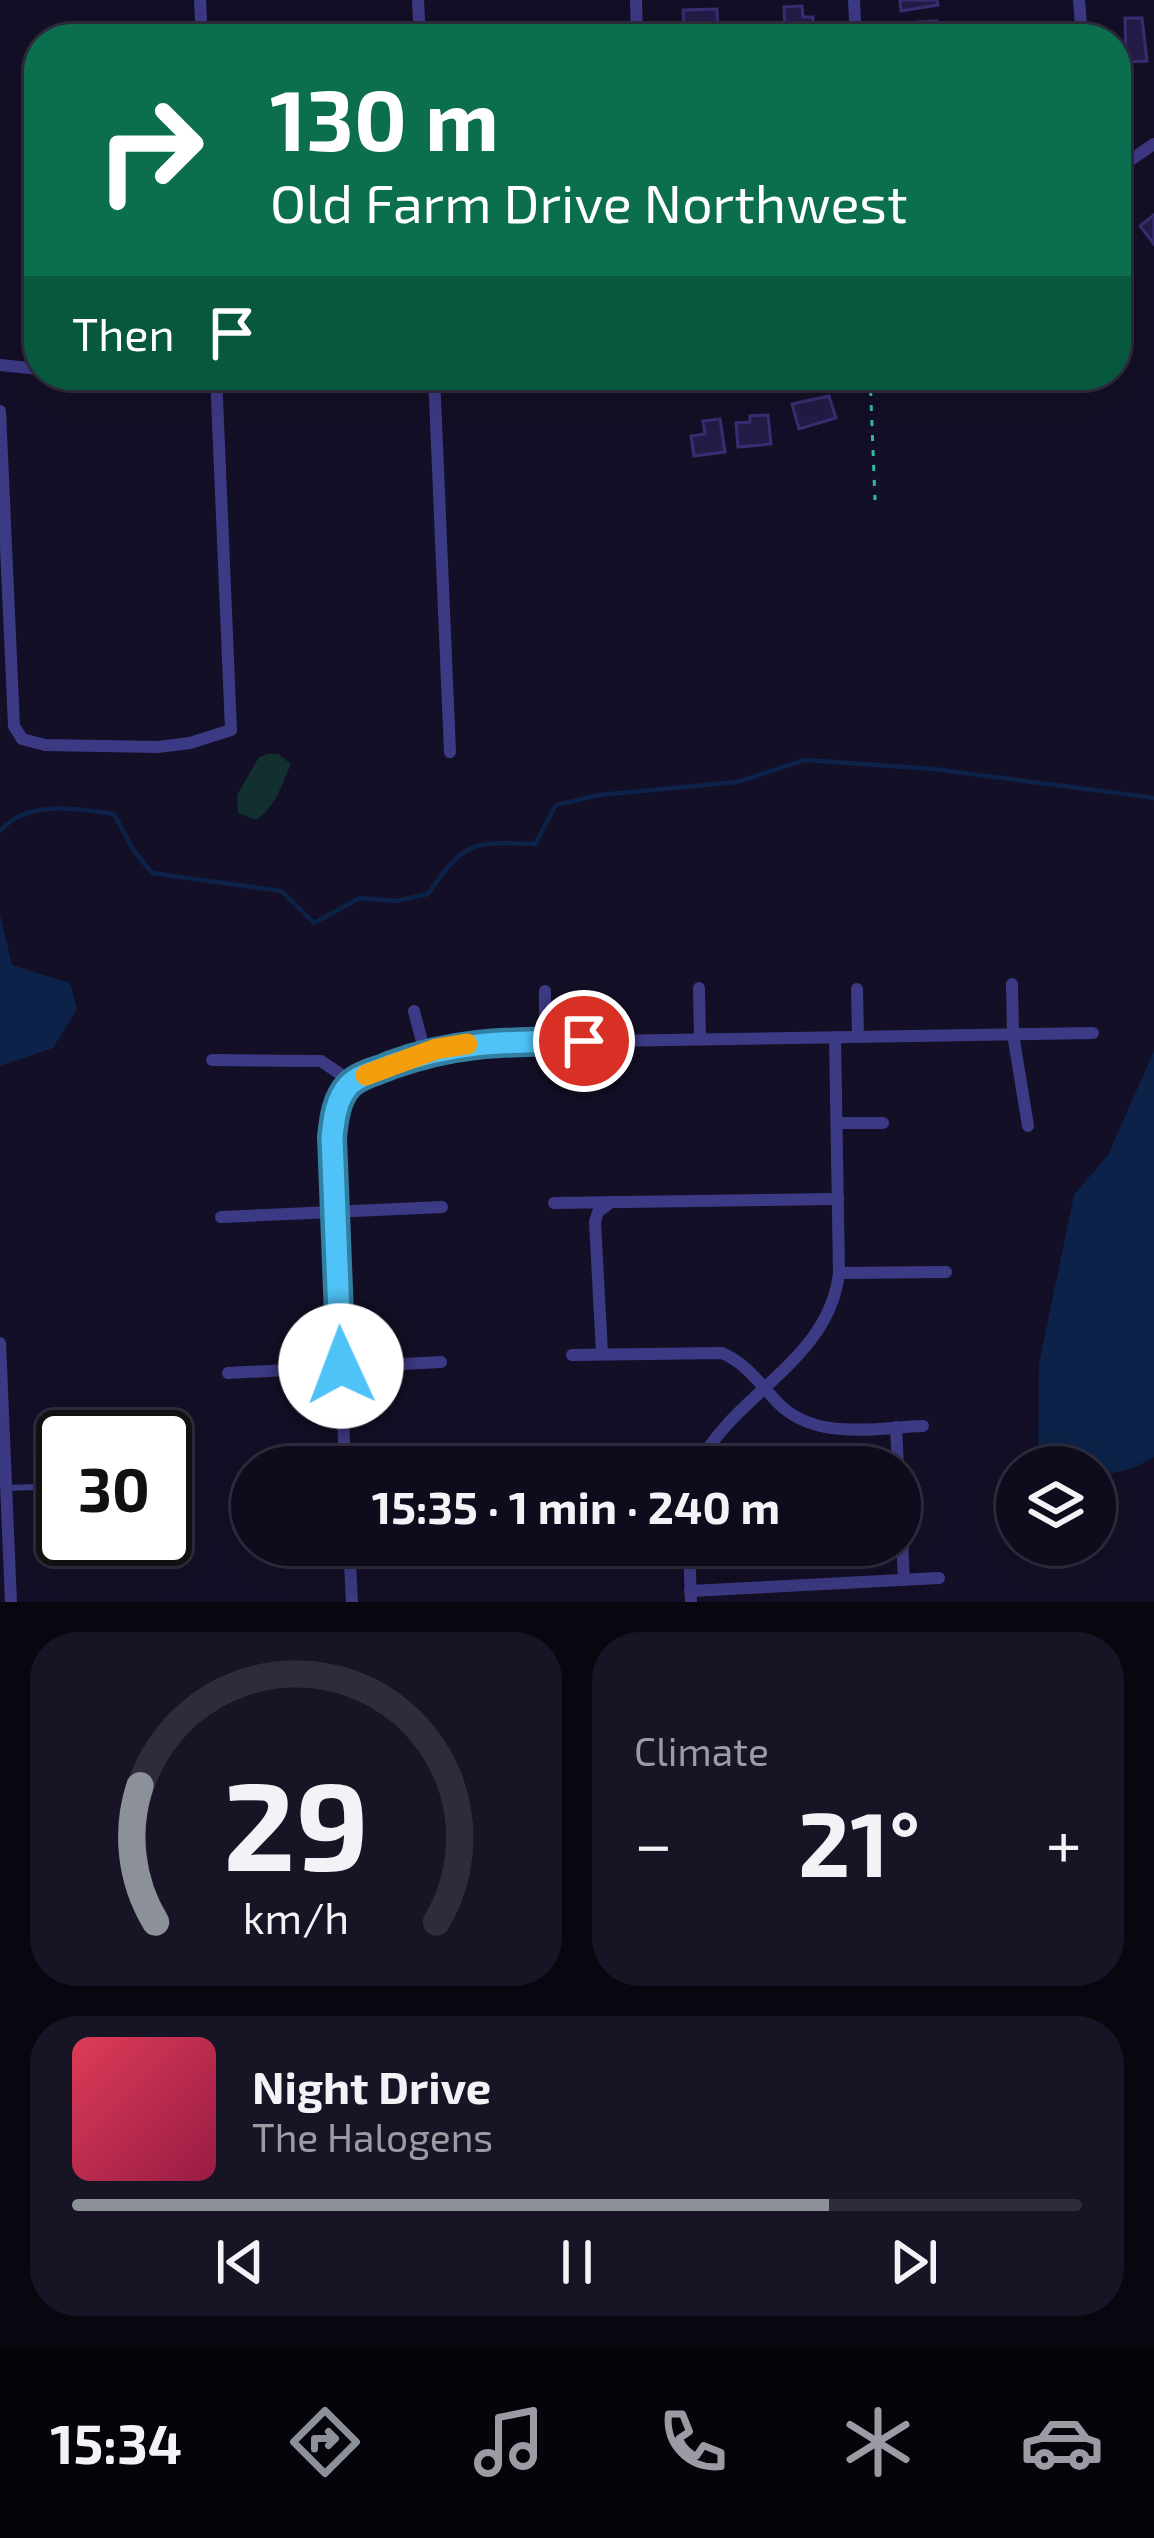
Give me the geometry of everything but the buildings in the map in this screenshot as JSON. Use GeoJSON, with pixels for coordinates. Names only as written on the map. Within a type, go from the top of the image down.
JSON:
{"type":"FeatureCollection","features":[{"type":"Feature","properties":{"kind":"street"},"geometry":{"type":"LineString","coordinates":[[0,411],[14,726],[22,739],[44,745],[190,743],[232,730],[217,390]]}},
{"type":"Feature","properties":{"kind":"street"},"geometry":{"type":"LineString","coordinates":[[435,390],[450,752]]}},
{"type":"Feature","properties":{"kind":"street"},"geometry":{"type":"LineString","coordinates":[[1012,984],[1013,1034],[1028,1126]]}},
{"type":"Feature","properties":{"kind":"street"},"geometry":{"type":"LineString","coordinates":[[699,988],[700,1039]]}},
{"type":"Feature","properties":{"kind":"street"},"geometry":{"type":"LineString","coordinates":[[856,988],[858,1036]]}},
{"type":"Feature","properties":{"kind":"street"},"geometry":{"type":"LineString","coordinates":[[545,991],[545,1042]]}},
{"type":"Feature","properties":{"kind":"street"},"geometry":{"type":"LineString","coordinates":[[414,1011],[425,1053]]}},
{"type":"Feature","properties":{"kind":"street"},"geometry":{"type":"LineString","coordinates":[[344,1446],[333,1124],[352,1082],[425,1053],[464,1044],[1094,1033]]}},
{"type":"Feature","properties":{"kind":"street"},"geometry":{"type":"LineString","coordinates":[[711,1446],[824,1325],[835,1303],[839,1273],[835,1036]]}},
{"type":"Feature","properties":{"kind":"street"},"geometry":{"type":"LineString","coordinates":[[212,1060],[321,1060],[352,1082]]}},
{"type":"Feature","properties":{"kind":"street"},"geometry":{"type":"LineString","coordinates":[[837,1123],[883,1123]]}},
{"type":"Feature","properties":{"kind":"street"},"geometry":{"type":"LineString","coordinates":[[554,1203],[838,1199]]}},
{"type":"Feature","properties":{"kind":"street"},"geometry":{"type":"LineString","coordinates":[[602,1353],[595,1222],[601,1208],[612,1202]]}},
{"type":"Feature","properties":{"kind":"street"},"geometry":{"type":"LineString","coordinates":[[221,1217],[442,1207]]}},
{"type":"Feature","properties":{"kind":"street"},"geometry":{"type":"LineString","coordinates":[[839,1273],[946,1273]]}},
{"type":"Feature","properties":{"kind":"street"},"geometry":{"type":"LineString","coordinates":[[0,1343],[11,1602]]}},
{"type":"Feature","properties":{"kind":"street"},"geometry":{"type":"LineString","coordinates":[[572,1355],[722,1353],[742,1365],[788,1412],[810,1425],[923,1426]]}},
{"type":"Feature","properties":{"kind":"street"},"geometry":{"type":"LineString","coordinates":[[228,1372],[441,1362]]}},
{"type":"Feature","properties":{"kind":"street"},"geometry":{"type":"LineString","coordinates":[[896,1427],[897,1446]]}},
{"type":"Feature","properties":{"kind":"street"},"geometry":{"type":"LineString","coordinates":[[350,1566],[352,1602]]}},
{"type":"Feature","properties":{"kind":"street"},"geometry":{"type":"LineString","coordinates":[[690,1566],[691,1596],[939,1578]]}},
{"type":"Feature","properties":{"kind":"street"},"geometry":{"type":"LineString","coordinates":[[903,1566],[904,1580]]}},
{"type":"Feature","properties":{"kind":"lane"},"geometry":{"type":"LineString","coordinates":[[7,1488],[36,1487]]}},
{"type":"Feature","properties":{"kind":"path"},"geometry":{"type":"LineString","coordinates":[[871,390],[875,500]]}},
{"type":"Feature","properties":{"kind":"green space"},"geometry":{"type":"Polygon","coordinates":[[[278,754],[291,764],[273,802],[256,820],[238,813],[237,795],[259,757],[278,754]]]}},
{"type":"Feature","properties":{"kind":"water"},"geometry":{"type":"Polygon","coordinates":[[[0,914],[12,965],[70,983],[77,1009],[53,1048],[0,1066],[0,914]]]}},
{"type":"Feature","properties":{"kind":"water"},"geometry":{"type":"Polygon","coordinates":[[[1154,1051],[1154,1457],[1116,1472],[1116,1446],[1038,1446],[1039,1364],[1074,1195],[1108,1155],[1154,1051]]]}},
{"type":"Feature","properties":{"kind":"waterway"},"geometry":{"type":"LineString","coordinates":[[0,831],[38,810],[114,814],[152,873],[281,891],[314,923],[360,898],[396,901],[428,894],[452,863],[472,848],[535,844],[556,805],[599,795],[737,782],[805,760],[934,769],[1154,798]]}},
{"type":"Feature","properties":{"kind":"slow traffic"},"geometry":{"type":"LineString","coordinates":[[366,1075],[436,1049],[467,1044]]}},
{"type":"Feature","properties":{"kind":"route"},"geometry":{"type":"LineString","coordinates":[[341,1366],[332,1137],[335,1111],[346,1089],[362,1076],[436,1049],[584,1041]]}}]}
